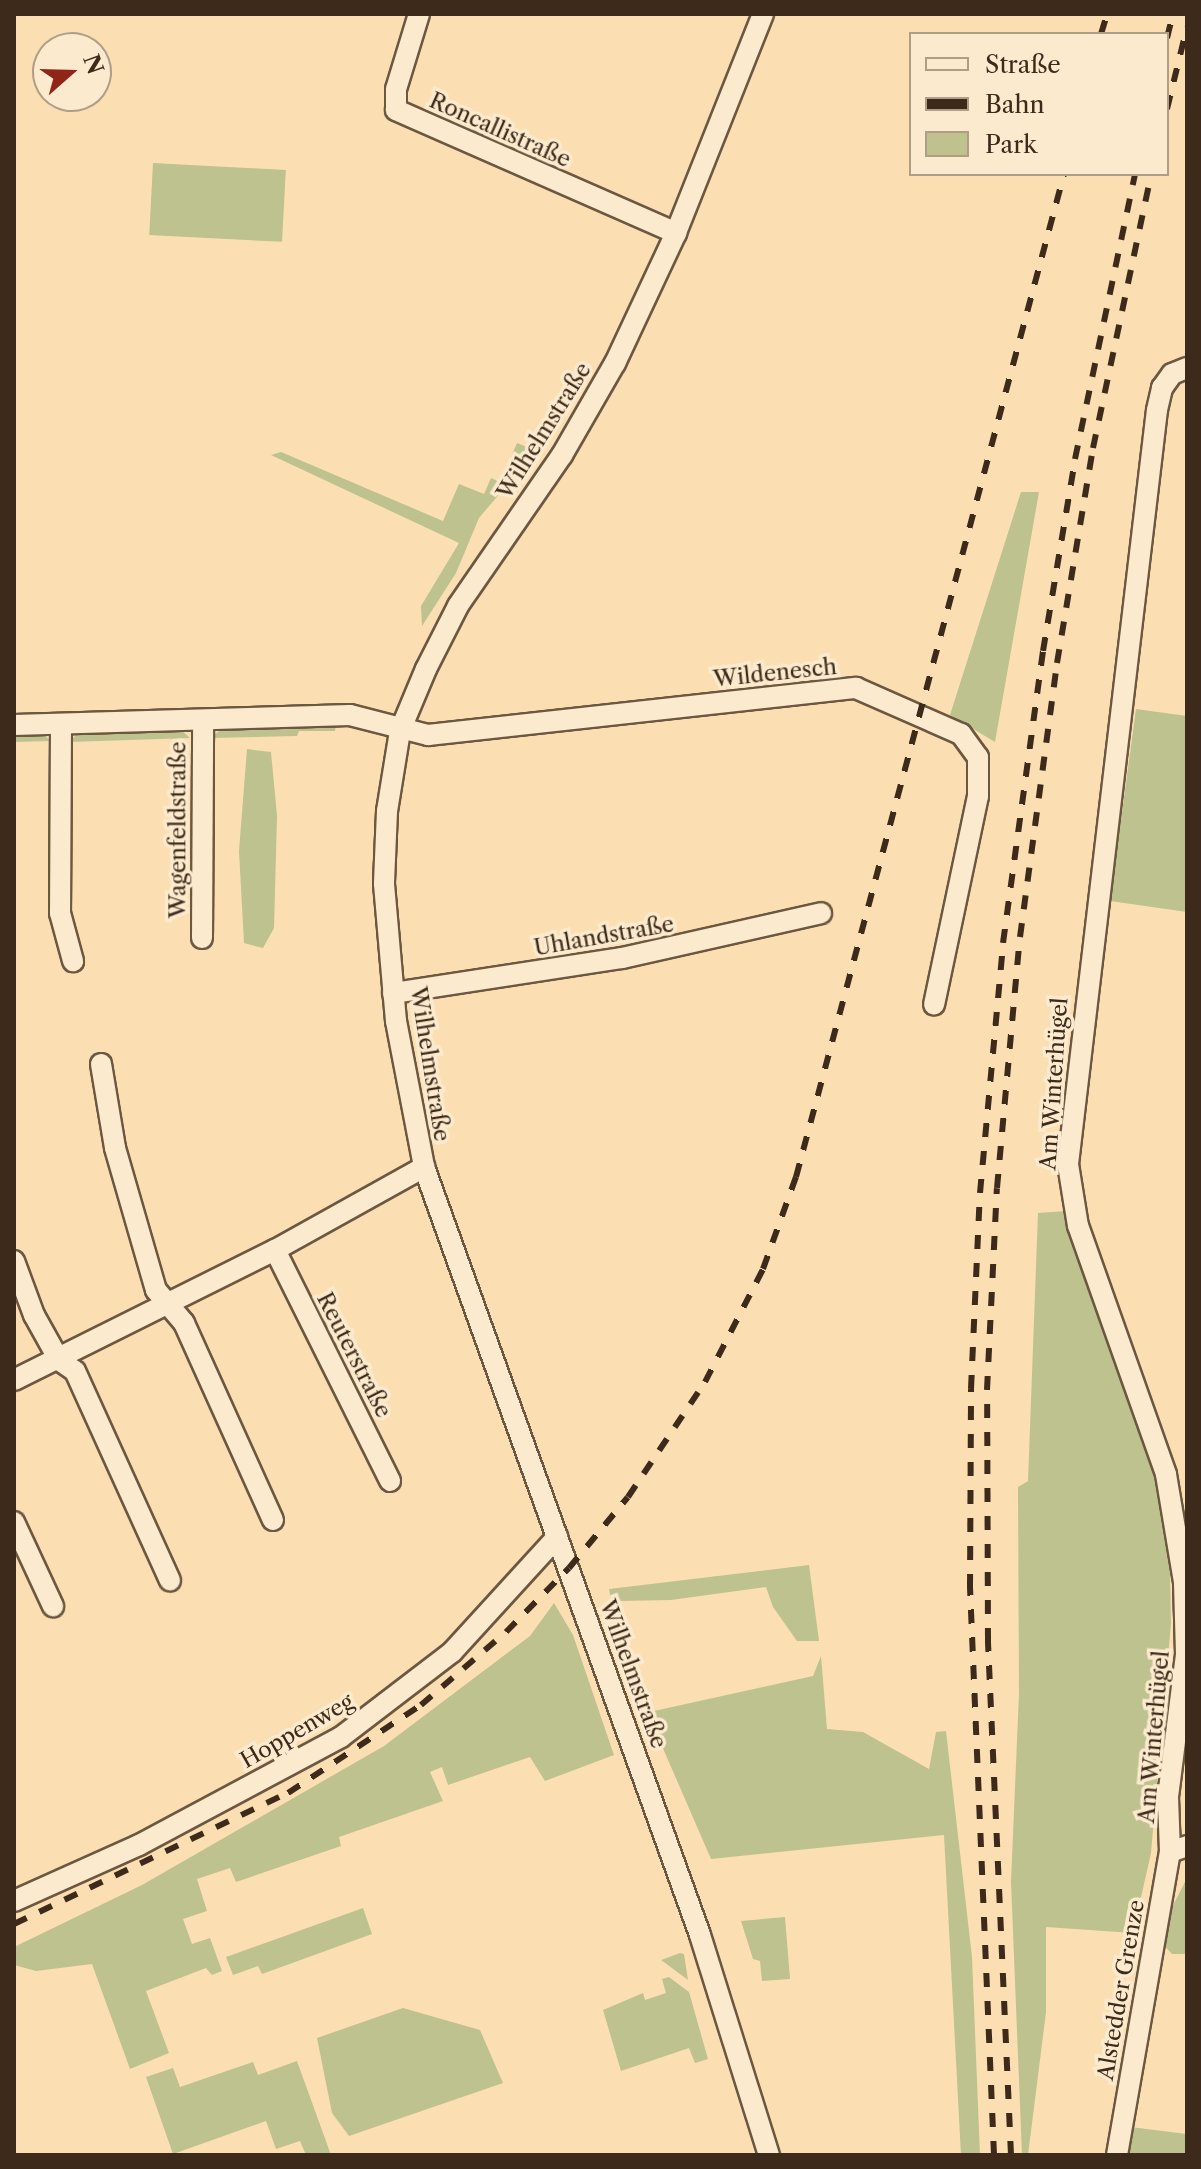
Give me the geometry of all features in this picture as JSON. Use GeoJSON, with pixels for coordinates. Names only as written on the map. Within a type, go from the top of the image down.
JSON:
{"type":"FeatureCollection","features":[{"type":"Feature","properties":{"kind":"street","name":"Roncallistraße"},"geometry":{"type":"LineString","coordinates":[[419,14],[396,89],[396,110],[676,233]]}},
{"type":"Feature","properties":{"kind":"street","name":"Wilhelmstraße"},"geometry":{"type":"LineString","coordinates":[[763,14],[676,233],[615,363],[562,455],[458,606],[400,731],[387,811],[384,884],[393,993],[410,1112],[424,1167],[700,1935],[769,2155]]}},
{"type":"Feature","properties":{"kind":"street","name":"Am Winterhügel"},"geometry":{"type":"LineString","coordinates":[[1178,1849],[1168,1797],[1186,1654],[1184,1582],[1166,1474],[1078,1226],[1068,1164],[1157,410],[1162,388],[1172,374],[1187,368]]}},
{"type":"Feature","properties":{"kind":"street","name":"Wildenesch"},"geometry":{"type":"LineString","coordinates":[[400,731],[428,735],[856,688],[961,734],[978,757],[978,796],[934,1004]]}},
{"type":"Feature","properties":{"kind":"street","name":"Wagenfeldstraße"},"geometry":{"type":"LineString","coordinates":[[14,725],[203,722],[350,715],[400,731]]}},
{"type":"Feature","properties":{"kind":"street","name":"Wagenfeldstraße"},"geometry":{"type":"LineString","coordinates":[[202,938],[203,722]]}},
{"type":"Feature","properties":{"kind":"street"},"geometry":{"type":"LineString","coordinates":[[61,725],[60,913],[73,961]]}},
{"type":"Feature","properties":{"kind":"street","name":"Uhlandstraße"},"geometry":{"type":"LineString","coordinates":[[393,993],[622,958],[821,913]]}},
{"type":"Feature","properties":{"kind":"street"},"geometry":{"type":"LineString","coordinates":[[101,1064],[115,1148],[156,1290],[184,1323],[273,1520]]}},
{"type":"Feature","properties":{"kind":"street"},"geometry":{"type":"LineString","coordinates":[[14,1380],[275,1250],[424,1167]]}},
{"type":"Feature","properties":{"kind":"street","name":"Reuterstraße"},"geometry":{"type":"LineString","coordinates":[[275,1250],[390,1481]]}},
{"type":"Feature","properties":{"kind":"street"},"geometry":{"type":"LineString","coordinates":[[14,1261],[34,1315],[59,1360],[75,1371],[170,1580]]}},
{"type":"Feature","properties":{"kind":"street"},"geometry":{"type":"LineString","coordinates":[[14,1522],[53,1606]]}},
{"type":"Feature","properties":{"kind":"street","name":"Hoppenweg"},"geometry":{"type":"LineString","coordinates":[[14,1901],[139,1845],[341,1737],[452,1652],[557,1537]]}},
{"type":"Feature","properties":{"kind":"street","name":"Alstedder Grenze"},"geometry":{"type":"LineString","coordinates":[[1117,2155],[1178,1849]]}},
{"type":"Feature","properties":{"kind":"green space"},"geometry":{"type":"Polygon","coordinates":[[[153,163],[286,170],[282,242],[149,235],[153,163]]]}},
{"type":"Feature","properties":{"kind":"green space"},"geometry":{"type":"Polygon","coordinates":[[[517,443],[527,447],[520,459],[524,465],[479,518],[456,573],[422,626],[421,606],[459,543],[271,455],[281,452],[443,521],[459,484],[484,494],[491,478],[500,482],[517,443]]]}},
{"type":"Feature","properties":{"kind":"green space"},"geometry":{"type":"Polygon","coordinates":[[[1021,492],[1039,492],[995,742],[950,715],[1021,492]]]}},
{"type":"Feature","properties":{"kind":"green space"},"geometry":{"type":"Polygon","coordinates":[[[1136,709],[1187,716],[1187,912],[1110,901],[1136,709]]]}},
{"type":"Feature","properties":{"kind":"green space"},"geometry":{"type":"Polygon","coordinates":[[[336,725],[335,731],[299,731],[297,736],[210,738],[223,728],[336,725]]]}},
{"type":"Feature","properties":{"kind":"green space"},"geometry":{"type":"Polygon","coordinates":[[[180,729],[190,738],[69,742],[78,733],[180,729]]]}},
{"type":"Feature","properties":{"kind":"green space"},"geometry":{"type":"Polygon","coordinates":[[[14,732],[43,733],[50,741],[14,742],[14,732]]]}},
{"type":"Feature","properties":{"kind":"green space"},"geometry":{"type":"Polygon","coordinates":[[[247,749],[271,752],[277,816],[274,928],[263,948],[244,943],[239,851],[247,749]]]}},
{"type":"Feature","properties":{"kind":"green space"},"geometry":{"type":"Polygon","coordinates":[[[1066,1211],[1148,1440],[1170,1574],[1171,1623],[1151,1853],[1133,1933],[1046,1927],[1046,2012],[1028,2155],[1022,2155],[1011,1882],[1019,1693],[1018,1487],[1028,1481],[1038,1213],[1066,1211]]]}},
{"type":"Feature","properties":{"kind":"green space"},"geometry":{"type":"Polygon","coordinates":[[[809,1565],[819,1641],[797,1641],[773,1607],[766,1587],[671,1600],[619,1601],[610,1595],[609,1589],[809,1565]]]}},
{"type":"Feature","properties":{"kind":"green space"},"geometry":{"type":"Polygon","coordinates":[[[554,1603],[573,1635],[614,1755],[545,1781],[530,1757],[448,1785],[442,1767],[430,1772],[443,1801],[339,1837],[341,1846],[236,1882],[230,1868],[197,1879],[207,1911],[183,1919],[192,1944],[210,1938],[222,1971],[212,1975],[206,1968],[146,1991],[169,2053],[130,2069],[92,1964],[36,1971],[14,1965],[14,1947],[142,1885],[384,1746],[530,1636],[554,1603]]]}},
{"type":"Feature","properties":{"kind":"green space"},"geometry":{"type":"Polygon","coordinates":[[[821,1656],[827,1729],[863,1732],[929,1769],[936,1732],[946,1731],[972,1957],[980,2155],[961,2155],[944,1835],[711,1859],[652,1723],[654,1711],[813,1676],[821,1656]]]}},
{"type":"Feature","properties":{"kind":"green space"},"geometry":{"type":"Polygon","coordinates":[[[1187,1878],[1187,1954],[1172,1954],[1162,1943],[1165,1921],[1187,1878]]]}},
{"type":"Feature","properties":{"kind":"green space"},"geometry":{"type":"Polygon","coordinates":[[[363,1908],[372,1934],[262,1974],[258,1966],[233,1975],[226,1957],[363,1908]]]}},
{"type":"Feature","properties":{"kind":"green space"},"geometry":{"type":"Polygon","coordinates":[[[785,1917],[790,1979],[762,1981],[760,1961],[753,1959],[741,1921],[785,1917]]]}},
{"type":"Feature","properties":{"kind":"green space"},"geometry":{"type":"Polygon","coordinates":[[[684,1954],[688,1980],[661,1960],[684,1954]]]}},
{"type":"Feature","properties":{"kind":"green space"},"geometry":{"type":"Polygon","coordinates":[[[669,1977],[689,1992],[708,2059],[695,2063],[689,2048],[621,2071],[603,2010],[643,1993],[645,2000],[666,1993],[662,1979],[669,1977]]]}},
{"type":"Feature","properties":{"kind":"green space"},"geometry":{"type":"Polygon","coordinates":[[[403,2008],[480,2030],[503,2083],[349,2136],[332,2113],[317,2038],[403,2008]]]}},
{"type":"Feature","properties":{"kind":"green space"},"geometry":{"type":"Polygon","coordinates":[[[297,2061],[331,2155],[306,2155],[300,2141],[276,2149],[266,2121],[173,2154],[146,2077],[173,2068],[180,2087],[253,2062],[258,2075],[297,2061]]]}},
{"type":"Feature","properties":{"kind":"green space"},"geometry":{"type":"Polygon","coordinates":[[[1130,2127],[1187,2134],[1187,2155],[1126,2155],[1130,2127]]]}},
{"type":"Feature","properties":{"kind":"railway"},"geometry":{"type":"LineString","coordinates":[[1102,32],[1107,14]]}},
{"type":"Feature","properties":{"kind":"railway"},"geometry":{"type":"LineString","coordinates":[[1168,32],[1173,14]]}},
{"type":"Feature","properties":{"kind":"railway"},"geometry":{"type":"LineString","coordinates":[[1169,101],[1187,27]]}},
{"type":"Feature","properties":{"kind":"railway"},"geometry":{"type":"LineString","coordinates":[[14,1924],[288,1793],[421,1705],[506,1632],[569,1568],[628,1497],[705,1382],[763,1269],[796,1177],[1063,176]]}},
{"type":"Feature","properties":{"kind":"railway"},"geometry":{"type":"LineString","coordinates":[[994,2155],[970,1588],[971,1389],[980,1193],[1003,943],[1043,651],[1075,459],[1135,176]]}},
{"type":"Feature","properties":{"kind":"railway"},"geometry":{"type":"LineString","coordinates":[[1011,2155],[988,1642],[987,1390],[997,1188],[1020,937],[1057,663],[1093,448],[1151,176]]}}]}
